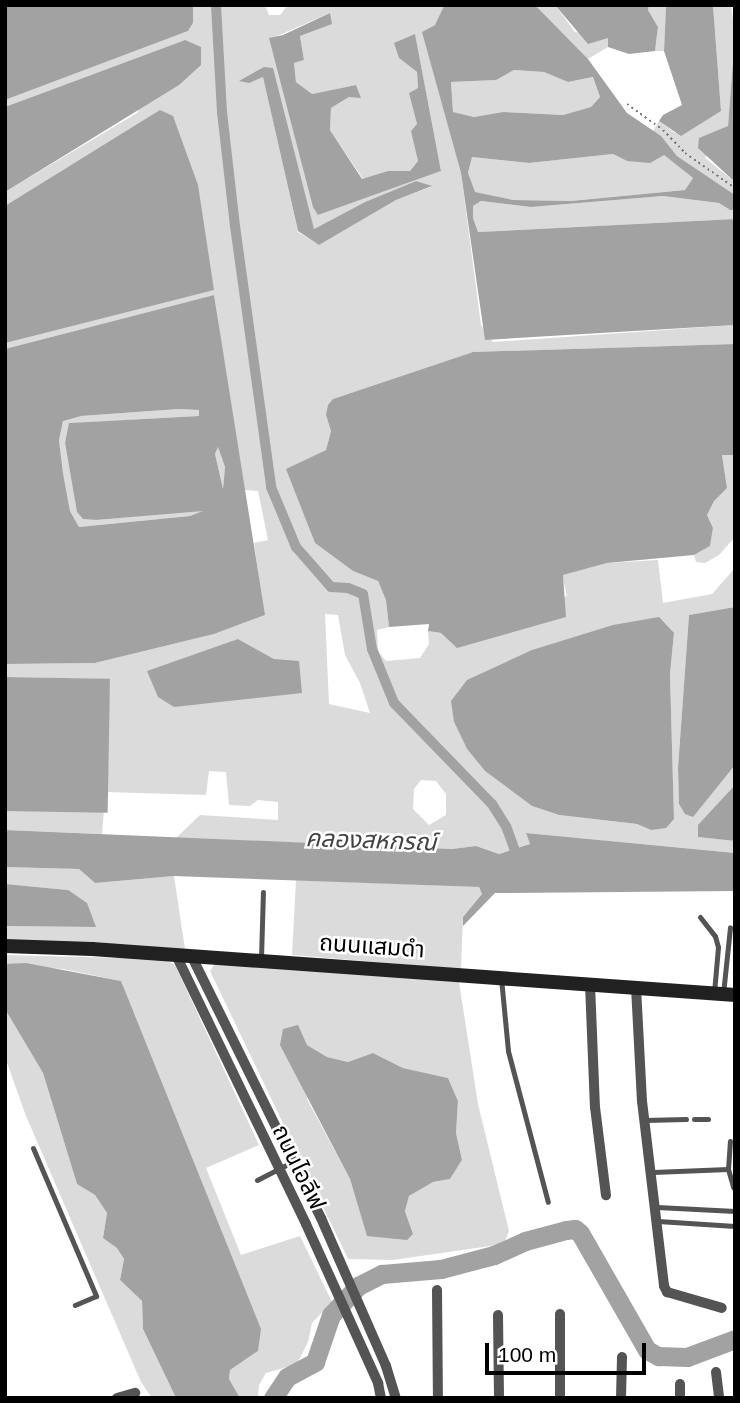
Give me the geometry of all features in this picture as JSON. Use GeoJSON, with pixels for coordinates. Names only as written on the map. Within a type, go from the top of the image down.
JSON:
{"type":"FeatureCollection","features":[{"type":"Feature","properties":{"kind":"street","name":"ถนนแสมดำ"},"geometry":{"type":"LineString","coordinates":[[5,946],[191,955],[724,994]]}},
{"type":"Feature","properties":{"kind":"street","name":"ถนนไอลีฟ"},"geometry":{"type":"LineString","coordinates":[[176,955],[306,1224],[373,1372],[381,1398]]}},
{"type":"Feature","properties":{"kind":"street","name":"ถนนไอลีฟ"},"geometry":{"type":"LineString","coordinates":[[191,955],[321,1218],[386,1366],[396,1398]]}},
{"type":"Feature","properties":{"kind":"street"},"geometry":{"type":"LineString","coordinates":[[590,984],[595,1107],[606,1195]]}},
{"type":"Feature","properties":{"kind":"street"},"geometry":{"type":"LineString","coordinates":[[636,987],[645,1120],[657,1207],[660,1259],[667,1292],[722,1308]]}},
{"type":"Feature","properties":{"kind":"street"},"geometry":{"type":"LineString","coordinates":[[438,1290],[438,1398]]}},
{"type":"Feature","properties":{"kind":"street"},"geometry":{"type":"LineString","coordinates":[[560,1314],[560,1398]]}},
{"type":"Feature","properties":{"kind":"street"},"geometry":{"type":"LineString","coordinates":[[498,1315],[499,1398]]}},
{"type":"Feature","properties":{"kind":"street"},"geometry":{"type":"LineString","coordinates":[[621,1357],[621,1398]]}},
{"type":"Feature","properties":{"kind":"street"},"geometry":{"type":"LineString","coordinates":[[716,1372],[719,1398]]}},
{"type":"Feature","properties":{"kind":"street"},"geometry":{"type":"LineString","coordinates":[[680,1384],[680,1398]]}},
{"type":"Feature","properties":{"kind":"street"},"geometry":{"type":"LineString","coordinates":[[117,1398],[135,1393]]}},
{"type":"Feature","properties":{"kind":"lane"},"geometry":{"type":"LineString","coordinates":[[261,961],[263,892]]}},
{"type":"Feature","properties":{"kind":"lane"},"geometry":{"type":"LineString","coordinates":[[700,917],[715,936],[724,994]]}},
{"type":"Feature","properties":{"kind":"lane"},"geometry":{"type":"LineString","coordinates":[[724,994],[730,927]]}},
{"type":"Feature","properties":{"kind":"lane"},"geometry":{"type":"LineString","coordinates":[[501,978],[508,1051],[548,1202]]}},
{"type":"Feature","properties":{"kind":"lane"},"geometry":{"type":"LineString","coordinates":[[645,1120],[686,1119]]}},
{"type":"Feature","properties":{"kind":"lane"},"geometry":{"type":"LineString","coordinates":[[694,1119],[708,1119]]}},
{"type":"Feature","properties":{"kind":"lane"},"geometry":{"type":"LineString","coordinates":[[730,1140],[728,1169],[733,1186]]}},
{"type":"Feature","properties":{"kind":"lane"},"geometry":{"type":"LineString","coordinates":[[33,1148],[96,1296],[75,1305]]}},
{"type":"Feature","properties":{"kind":"lane"},"geometry":{"type":"LineString","coordinates":[[257,1180],[294,1161]]}},
{"type":"Feature","properties":{"kind":"lane"},"geometry":{"type":"LineString","coordinates":[[653,1172],[728,1169]]}},
{"type":"Feature","properties":{"kind":"lane"},"geometry":{"type":"LineString","coordinates":[[657,1207],[735,1211]]}},
{"type":"Feature","properties":{"kind":"lane"},"geometry":{"type":"LineString","coordinates":[[658,1221],[735,1226]]}},
{"type":"Feature","properties":{"kind":"path"},"geometry":{"type":"LineString","coordinates":[[628,104],[663,130],[685,153],[735,188]]}},
{"type":"Feature","properties":{"kind":"shaded area"},"geometry":{"type":"Polygon","coordinates":[[[5,5],[193,5],[193,23],[188,31],[5,100],[5,5]]]}},
{"type":"Feature","properties":{"kind":"shaded area"},"geometry":{"type":"Polygon","coordinates":[[[193,5],[265,5],[269,15],[280,15],[288,5],[507,5],[435,25],[423,32],[461,173],[481,325],[493,342],[735,325],[735,344],[473,352],[333,399],[326,415],[331,431],[326,450],[287,469],[315,543],[353,571],[378,581],[386,599],[389,627],[377,630],[378,651],[386,661],[420,658],[429,644],[428,631],[441,633],[567,596],[562,575],[607,563],[658,560],[663,603],[712,594],[735,568],[735,607],[689,615],[678,768],[679,804],[693,816],[735,765],[735,785],[698,826],[699,837],[735,841],[735,853],[526,833],[530,844],[499,854],[476,846],[452,849],[176,838],[200,815],[278,820],[278,802],[258,800],[250,806],[229,805],[226,772],[209,771],[206,795],[105,792],[110,679],[5,677],[5,664],[95,663],[214,634],[264,615],[254,543],[268,540],[258,491],[243,490],[214,295],[5,349],[49,182],[5,206],[5,192],[137,113],[185,40],[5,107],[5,100],[188,31],[193,23],[193,5]],[[330,13],[270,39],[318,215],[441,171],[415,35],[399,58],[417,72],[418,88],[410,93],[417,124],[414,136],[418,161],[410,171],[388,171],[363,179],[330,130],[331,108],[349,97],[356,85],[312,94],[296,82],[294,63],[304,60],[300,36],[331,24],[330,13]],[[263,76],[298,232],[319,245],[396,200],[431,187],[416,181],[365,202],[314,229],[263,76]],[[325,614],[329,704],[370,713],[360,683],[345,655],[338,615],[325,614]],[[674,633],[454,722],[467,749],[485,771],[532,806],[559,815],[637,824],[651,830],[674,819],[670,674],[674,633]],[[238,639],[147,671],[274,659],[238,639]],[[421,780],[414,789],[413,809],[429,825],[446,815],[446,794],[436,781],[421,780]]]}},
{"type":"Feature","properties":{"kind":"shaded area"},"geometry":{"type":"Polygon","coordinates":[[[535,5],[555,5],[575,32],[608,38],[608,47],[588,59],[535,5]]]}},
{"type":"Feature","properties":{"kind":"shaded area"},"geometry":{"type":"Polygon","coordinates":[[[535,5],[588,59],[627,113],[661,136],[677,156],[735,195],[735,210],[719,203],[663,196],[531,207],[481,201],[473,206],[473,218],[478,232],[735,219],[735,325],[485,340],[461,173],[422,32],[435,25],[444,6],[535,5]],[[514,70],[496,80],[451,82],[453,112],[474,117],[503,112],[563,115],[591,107],[600,97],[593,77],[568,82],[544,72],[514,70]],[[613,154],[529,163],[472,157],[468,173],[475,192],[513,200],[571,201],[685,190],[693,178],[664,155],[650,163],[627,161],[613,154]]]}},
{"type":"Feature","properties":{"kind":"shaded area"},"geometry":{"type":"Polygon","coordinates":[[[555,5],[649,5],[648,10],[658,27],[655,51],[629,54],[608,47],[608,38],[588,44],[555,5]]]}},
{"type":"Feature","properties":{"kind":"shaded area"},"geometry":{"type":"Polygon","coordinates":[[[649,5],[666,5],[664,51],[655,51],[658,27],[648,10],[649,5]]]}},
{"type":"Feature","properties":{"kind":"shaded area"},"geometry":{"type":"Polygon","coordinates":[[[666,5],[713,5],[721,111],[681,136],[659,121],[663,115],[682,105],[664,51],[666,5]]]}},
{"type":"Feature","properties":{"kind":"shaded area"},"geometry":{"type":"Polygon","coordinates":[[[713,5],[731,5],[735,35],[728,126],[718,131],[705,158],[735,182],[735,195],[677,156],[653,131],[659,121],[675,133],[721,111],[713,5]]]}},
{"type":"Feature","properties":{"kind":"shaded area"},"geometry":{"type":"Polygon","coordinates":[[[330,13],[332,24],[300,36],[304,60],[294,63],[296,82],[312,94],[356,85],[361,98],[349,97],[331,108],[330,130],[362,179],[388,171],[410,171],[418,161],[411,131],[417,124],[409,93],[418,88],[417,72],[399,58],[394,43],[415,34],[441,171],[318,215],[313,207],[269,38],[283,35],[330,13]]]}},
{"type":"Feature","properties":{"kind":"shaded area"},"geometry":{"type":"Polygon","coordinates":[[[735,35],[735,182],[698,148],[699,138],[728,126],[735,35]]]}},
{"type":"Feature","properties":{"kind":"shaded area"},"geometry":{"type":"Polygon","coordinates":[[[185,40],[201,47],[201,65],[179,85],[5,192],[5,107],[185,40]]]}},
{"type":"Feature","properties":{"kind":"shaded area"},"geometry":{"type":"Polygon","coordinates":[[[264,67],[273,68],[314,229],[365,202],[416,181],[432,186],[396,200],[319,245],[298,231],[263,77],[249,83],[239,81],[264,67]]]}},
{"type":"Feature","properties":{"kind":"shaded area"},"geometry":{"type":"Polygon","coordinates":[[[514,70],[544,72],[568,82],[593,77],[600,97],[591,107],[563,115],[503,112],[474,117],[453,112],[451,82],[495,80],[514,70]]]}},
{"type":"Feature","properties":{"kind":"shaded area"},"geometry":{"type":"Polygon","coordinates":[[[160,110],[173,116],[198,185],[214,290],[5,343],[5,206],[160,110]]]}},
{"type":"Feature","properties":{"kind":"shaded area"},"geometry":{"type":"Polygon","coordinates":[[[613,154],[627,161],[664,155],[693,178],[685,190],[571,201],[513,200],[474,192],[468,173],[472,157],[529,163],[613,154]]]}},
{"type":"Feature","properties":{"kind":"shaded area"},"geometry":{"type":"Polygon","coordinates":[[[663,196],[719,203],[735,210],[735,219],[478,232],[473,218],[473,206],[481,201],[531,207],[663,196]]]}},
{"type":"Feature","properties":{"kind":"shaded area"},"geometry":{"type":"Polygon","coordinates":[[[214,295],[265,615],[214,634],[95,663],[5,664],[5,349],[214,295]],[[199,410],[81,416],[63,421],[59,440],[63,473],[70,511],[79,527],[190,516],[203,511],[96,520],[83,519],[77,512],[65,443],[69,423],[199,416],[199,410]],[[218,447],[215,454],[223,489],[225,467],[218,447]]]}},
{"type":"Feature","properties":{"kind":"shaded area"},"geometry":{"type":"Polygon","coordinates":[[[735,344],[735,455],[722,455],[727,488],[714,501],[707,515],[713,528],[710,546],[694,555],[607,563],[563,575],[566,617],[457,648],[441,633],[428,631],[429,624],[389,627],[386,600],[378,581],[353,571],[315,543],[286,469],[326,450],[331,431],[326,415],[328,405],[333,399],[473,352],[735,344]]]}},
{"type":"Feature","properties":{"kind":"shaded area"},"geometry":{"type":"Polygon","coordinates":[[[199,410],[199,416],[70,423],[65,443],[77,511],[83,519],[96,520],[207,510],[190,516],[79,527],[70,511],[63,473],[59,440],[63,420],[80,416],[199,410]]]}},
{"type":"Feature","properties":{"kind":"shaded area"},"geometry":{"type":"Polygon","coordinates":[[[218,446],[225,467],[223,490],[215,454],[218,446]]]}},
{"type":"Feature","properties":{"kind":"shaded area"},"geometry":{"type":"Polygon","coordinates":[[[722,455],[735,455],[735,537],[719,555],[705,563],[696,562],[694,555],[710,546],[713,528],[707,515],[714,500],[727,488],[722,455]]]}},
{"type":"Feature","properties":{"kind":"shaded area"},"geometry":{"type":"Polygon","coordinates":[[[735,607],[735,765],[693,817],[685,814],[679,804],[678,768],[689,615],[735,607]]]}},
{"type":"Feature","properties":{"kind":"shaded area"},"geometry":{"type":"Polygon","coordinates":[[[659,617],[674,633],[670,674],[674,819],[666,828],[651,830],[637,824],[559,815],[532,806],[485,771],[467,749],[454,722],[451,701],[467,680],[532,650],[613,625],[659,617]]]}},
{"type":"Feature","properties":{"kind":"shaded area"},"geometry":{"type":"Polygon","coordinates":[[[238,639],[274,659],[299,661],[302,693],[174,707],[158,697],[147,671],[238,639]]]}},
{"type":"Feature","properties":{"kind":"shaded area"},"geometry":{"type":"Polygon","coordinates":[[[5,677],[110,679],[108,813],[5,811],[5,677]]]}},
{"type":"Feature","properties":{"kind":"shaded area"},"geometry":{"type":"Polygon","coordinates":[[[735,785],[735,841],[698,837],[698,825],[735,785]]]}},
{"type":"Feature","properties":{"kind":"shaded area"},"geometry":{"type":"Polygon","coordinates":[[[104,809],[102,834],[5,830],[5,811],[104,809]]]}},
{"type":"Feature","properties":{"kind":"shaded area"},"geometry":{"type":"Polygon","coordinates":[[[5,830],[452,849],[476,846],[499,854],[530,844],[526,833],[735,853],[735,891],[495,893],[463,926],[463,917],[482,894],[479,887],[174,876],[95,883],[79,869],[5,867],[5,830]]]}},
{"type":"Feature","properties":{"kind":"shaded area"},"geometry":{"type":"Polygon","coordinates":[[[5,867],[79,869],[95,883],[174,876],[185,949],[5,941],[5,926],[95,927],[68,890],[5,884],[5,867]]]}},
{"type":"Feature","properties":{"kind":"shaded area"},"geometry":{"type":"Polygon","coordinates":[[[296,880],[479,887],[482,894],[463,917],[461,969],[292,955],[296,880]]]}},
{"type":"Feature","properties":{"kind":"shaded area"},"geometry":{"type":"Polygon","coordinates":[[[5,884],[68,890],[87,903],[96,927],[5,926],[5,884]]]}},
{"type":"Feature","properties":{"kind":"shaded area"},"geometry":{"type":"Polygon","coordinates":[[[5,955],[165,959],[175,965],[259,1145],[206,1168],[241,1255],[300,1236],[332,1302],[312,1323],[308,1342],[297,1364],[266,1373],[259,1385],[258,1398],[240,1398],[229,1379],[230,1370],[258,1351],[121,981],[63,969],[5,964],[5,955]]]}},
{"type":"Feature","properties":{"kind":"shaded area"},"geometry":{"type":"Polygon","coordinates":[[[216,962],[459,982],[478,1104],[509,1231],[504,1244],[393,1260],[348,1259],[210,971],[216,962]],[[307,1045],[307,1099],[350,1179],[367,1235],[413,1234],[405,1210],[409,1196],[433,1182],[450,1179],[462,1160],[456,1133],[458,1101],[448,1078],[403,1068],[373,1053],[348,1062],[327,1057],[307,1045]]]}},
{"type":"Feature","properties":{"kind":"shaded area"},"geometry":{"type":"Polygon","coordinates":[[[26,963],[121,981],[261,1329],[258,1351],[230,1370],[229,1379],[240,1398],[176,1398],[143,1329],[142,1301],[120,1280],[124,1259],[117,1248],[103,1238],[107,1213],[95,1195],[77,1184],[43,1073],[5,1009],[5,964],[26,963]]]}},
{"type":"Feature","properties":{"kind":"shaded area"},"geometry":{"type":"Polygon","coordinates":[[[5,1009],[43,1073],[77,1184],[95,1195],[107,1213],[103,1238],[118,1248],[124,1260],[120,1280],[142,1301],[143,1329],[176,1398],[152,1398],[141,1382],[26,1116],[5,1057],[5,1009]]]}},
{"type":"Feature","properties":{"kind":"shaded area"},"geometry":{"type":"Polygon","coordinates":[[[298,1025],[307,1045],[327,1057],[348,1062],[373,1053],[403,1068],[448,1078],[458,1101],[456,1133],[462,1160],[450,1179],[433,1182],[409,1196],[405,1211],[413,1234],[407,1240],[367,1236],[350,1179],[280,1045],[283,1029],[298,1025]]]}},
{"type":"Feature","properties":{"kind":"waterway"},"geometry":{"type":"LineString","coordinates":[[216,5],[222,112],[235,226],[271,487],[296,547],[331,587],[348,588],[363,594],[372,649],[394,703],[492,804],[506,826],[519,862]]}},
{"type":"Feature","properties":{"kind":"waterway"},"geometry":{"type":"LineString","coordinates":[[273,1398],[287,1377],[315,1362],[331,1315],[358,1286],[382,1274],[441,1269],[494,1255],[525,1241],[566,1230],[575,1229],[580,1233],[647,1350],[658,1356],[687,1357],[735,1339]]}},
{"type":"Feature","properties":{"kind":"water label","name":"คลองสหกรณ์"},"geometry":{"type":"Point","coordinates":[371,840]}}]}
